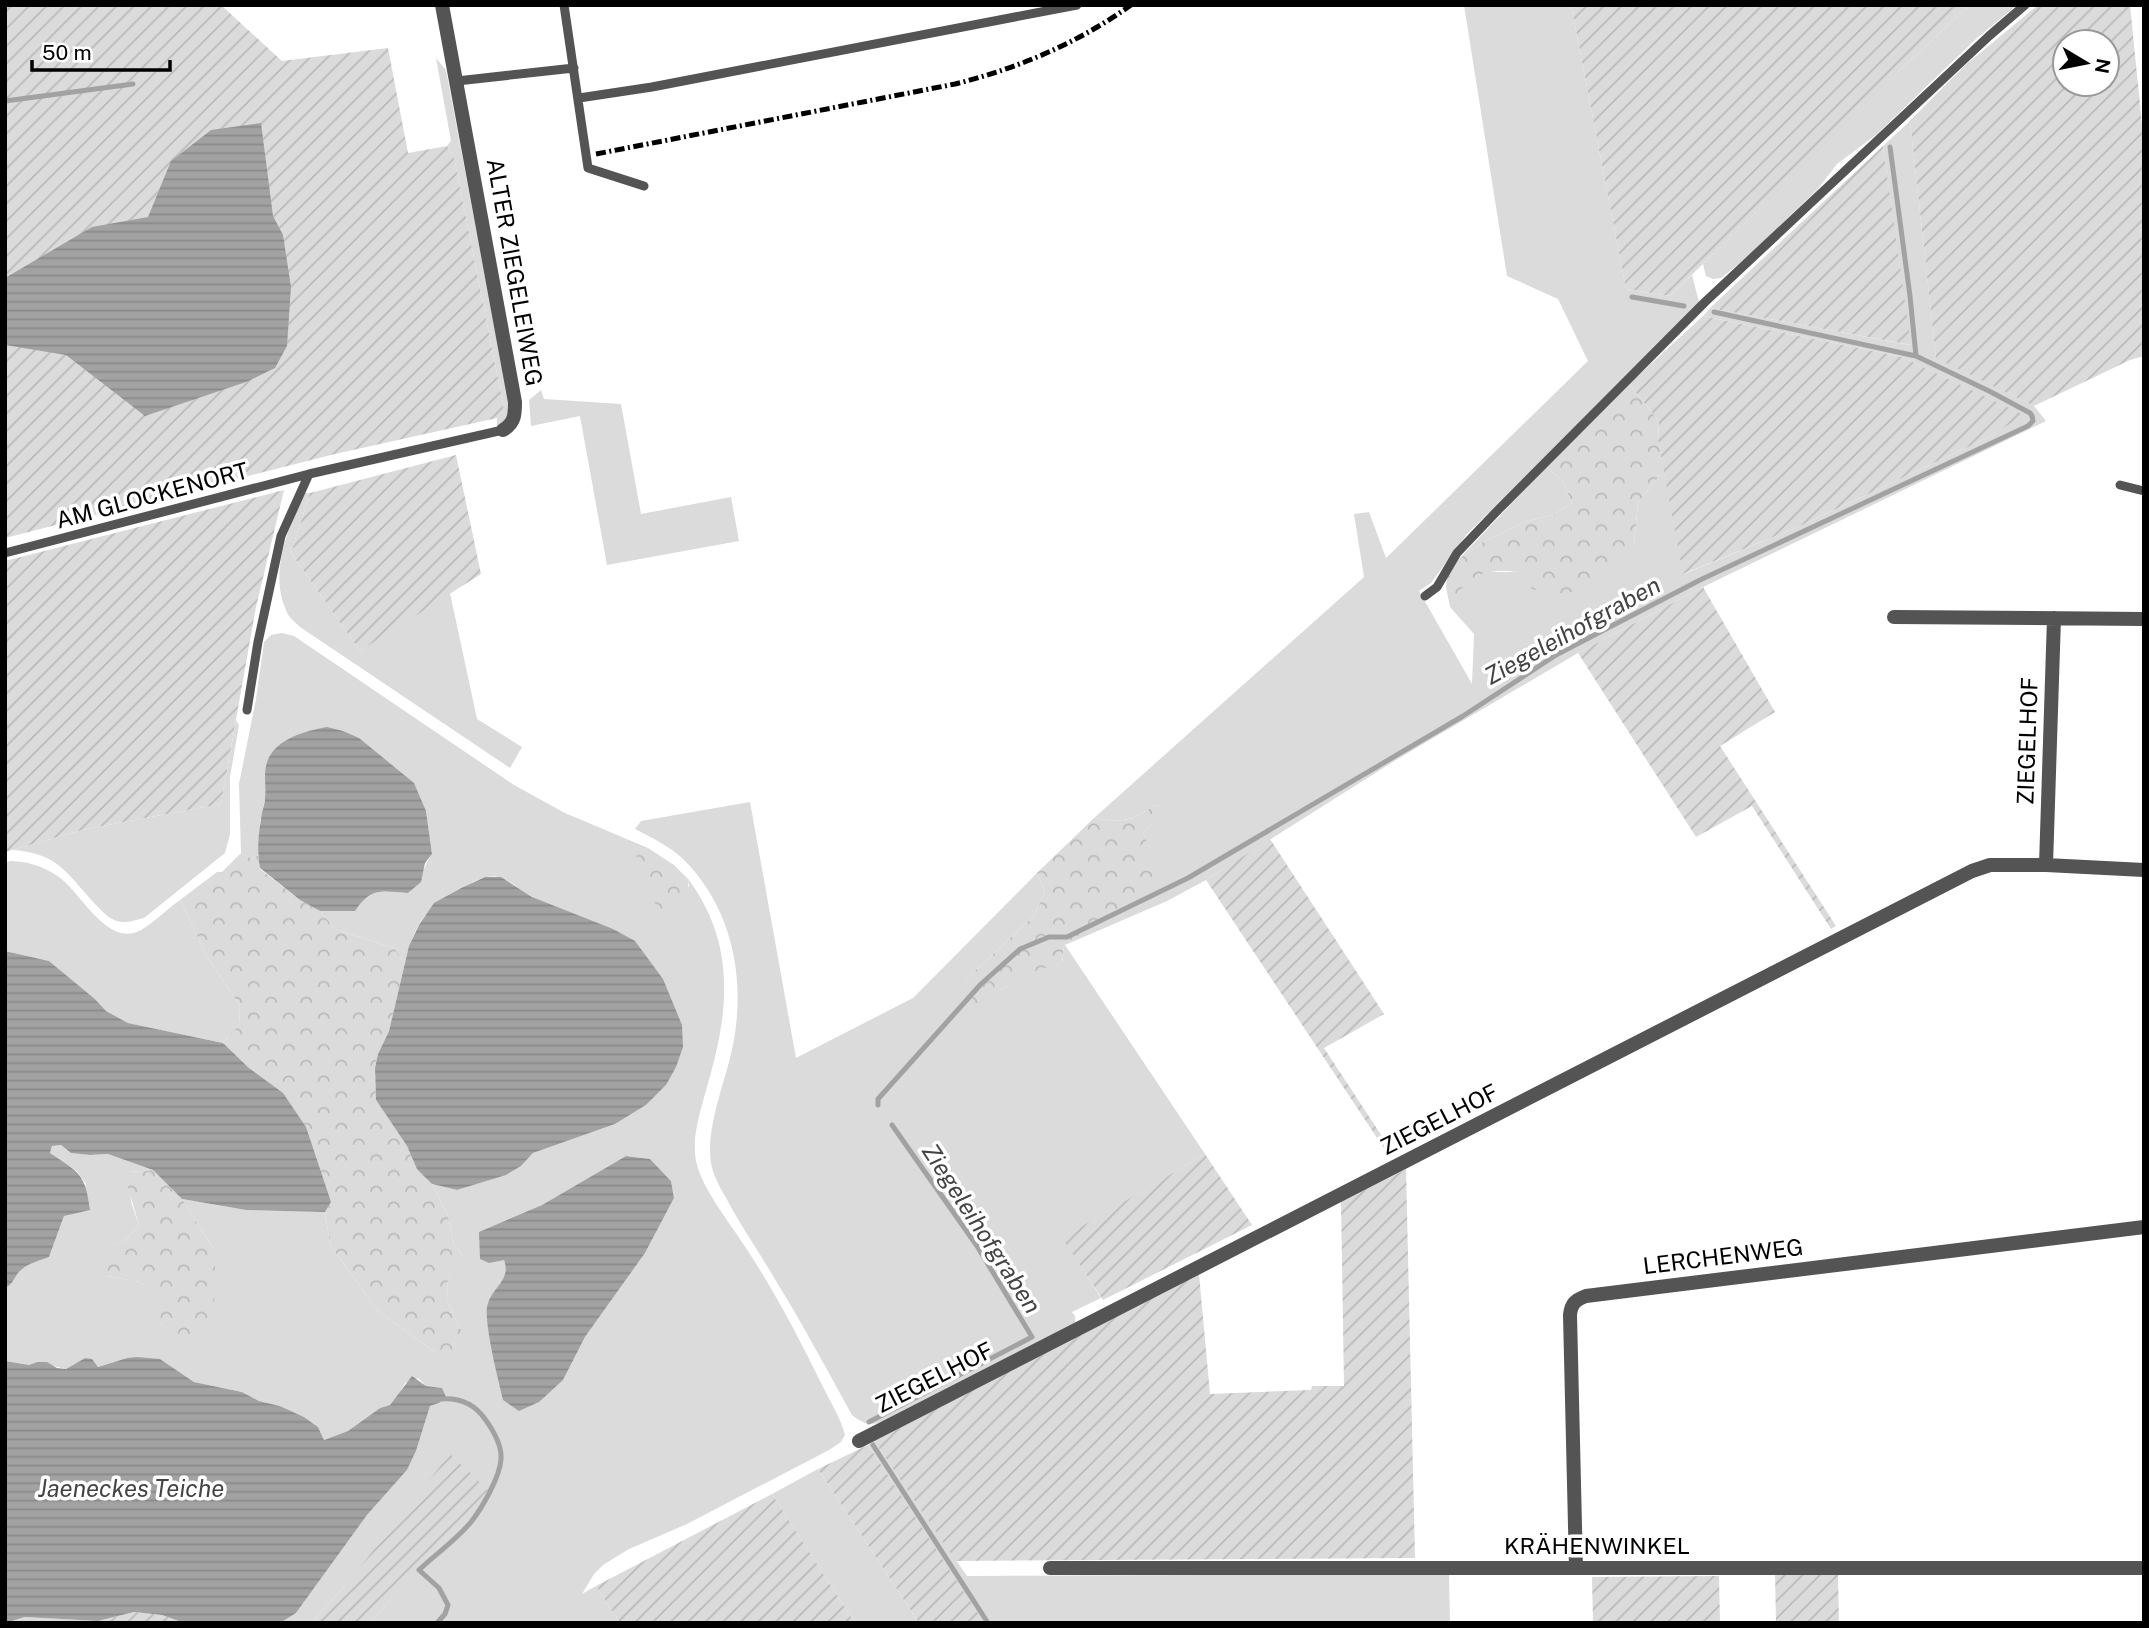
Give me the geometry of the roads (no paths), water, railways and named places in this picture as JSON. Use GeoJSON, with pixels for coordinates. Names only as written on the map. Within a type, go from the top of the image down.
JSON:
{"type":"FeatureCollection","features":[{"type":"Feature","properties":{"kind":"street","name":"ALTER ZIEGELEIWEG"},"geometry":{"type":"LineString","coordinates":[[442,5],[515,402],[515,415],[511,425],[503,430]]}},
{"type":"Feature","properties":{"kind":"street"},"geometry":{"type":"LineString","coordinates":[[1894,617],[2144,619]]}},
{"type":"Feature","properties":{"kind":"street","name":"ZIEGELHOF"},"geometry":{"type":"LineString","coordinates":[[2046,865],[2054,618]]}},
{"type":"Feature","properties":{"kind":"street","name":"ZIEGELHOF"},"geometry":{"type":"LineString","coordinates":[[859,1441],[1972,871],[1990,865],[2144,870]]}},
{"type":"Feature","properties":{"kind":"street","name":"LERCHENWEG"},"geometry":{"type":"LineString","coordinates":[[1576,1568],[1570,1315],[1571,1306],[1577,1300],[1586,1296],[2144,1227]]}},
{"type":"Feature","properties":{"kind":"street","name":"KRÄHENWINKEL"},"geometry":{"type":"LineString","coordinates":[[1050,1568],[2144,1568]]}},
{"type":"Feature","properties":{"kind":"lane"},"geometry":{"type":"LineString","coordinates":[[564,5],[588,168],[644,186]]}},
{"type":"Feature","properties":{"kind":"lane"},"geometry":{"type":"LineString","coordinates":[[579,98],[652,87],[1077,5]]}},
{"type":"Feature","properties":{"kind":"lane"},"geometry":{"type":"LineString","coordinates":[[1425,596],[1437,587],[1457,553],[1490,518],[1705,302],[2025,5]]}},
{"type":"Feature","properties":{"kind":"lane"},"geometry":{"type":"LineString","coordinates":[[457,81],[574,68]]}},
{"type":"Feature","properties":{"kind":"lane","name":"ALTER ZIEGELEIWEG"},"geometry":{"type":"LineString","coordinates":[[309,474],[503,430]]}},
{"type":"Feature","properties":{"kind":"lane"},"geometry":{"type":"LineString","coordinates":[[247,710],[258,642],[281,536],[309,474]]}},
{"type":"Feature","properties":{"kind":"lane","name":"AM GLOCKENORT"},"geometry":{"type":"LineString","coordinates":[[5,554],[309,474]]}},
{"type":"Feature","properties":{"kind":"lane"},"geometry":{"type":"LineString","coordinates":[[2120,485],[2144,491]]}},
{"type":"Feature","properties":{"kind":"water"},"geometry":{"type":"Polygon","coordinates":[[[261,123],[273,216],[283,235],[291,287],[287,346],[275,368],[246,382],[145,416],[66,355],[5,345],[5,278],[92,227],[148,217],[171,161],[211,130],[261,123]]]}},
{"type":"Feature","properties":{"kind":"water"},"geometry":{"type":"Polygon","coordinates":[[[327,727],[359,738],[414,783],[426,811],[432,854],[425,863],[421,882],[408,893],[384,891],[372,894],[355,911],[320,911],[300,900],[260,868],[259,862],[259,832],[265,801],[265,770],[269,757],[290,738],[327,727]]]}},
{"type":"Feature","properties":{"kind":"water"},"geometry":{"type":"Polygon","coordinates":[[[485,877],[501,877],[532,897],[613,929],[635,941],[663,979],[682,1025],[683,1047],[666,1085],[646,1105],[615,1124],[533,1153],[521,1166],[506,1175],[457,1190],[432,1184],[417,1169],[407,1146],[376,1100],[375,1068],[378,1054],[389,1031],[409,946],[419,925],[434,903],[485,877]]]}},
{"type":"Feature","properties":{"kind":"water"},"geometry":{"type":"Polygon","coordinates":[[[5,951],[49,961],[106,1011],[128,1023],[223,1043],[249,1068],[283,1093],[306,1127],[331,1202],[325,1212],[246,1210],[182,1199],[153,1170],[108,1154],[71,1153],[61,1145],[52,1146],[50,1153],[75,1170],[83,1181],[90,1210],[64,1216],[49,1257],[24,1268],[5,1288],[5,951]]]}},
{"type":"Feature","properties":{"kind":"water"},"geometry":{"type":"Polygon","coordinates":[[[626,1156],[650,1159],[671,1181],[674,1198],[645,1253],[585,1337],[563,1380],[539,1402],[519,1411],[503,1400],[487,1322],[488,1303],[504,1278],[506,1267],[504,1260],[489,1263],[480,1259],[479,1232],[542,1205],[626,1156]]]}},
{"type":"Feature","properties":{"kind":"water","name":"Jaeneckes Teiche"},"geometry":{"type":"Polygon","coordinates":[[[137,1357],[160,1359],[194,1382],[242,1392],[259,1401],[280,1406],[318,1427],[324,1440],[348,1431],[380,1408],[390,1405],[412,1376],[426,1386],[442,1388],[446,1397],[430,1406],[407,1470],[367,1515],[296,1613],[280,1623],[184,1623],[162,1615],[134,1612],[98,1621],[25,1617],[5,1623],[5,1361],[29,1365],[47,1362],[57,1368],[66,1369],[85,1358],[92,1359],[98,1367],[137,1357]]]}},
{"type":"Feature","properties":{"kind":"waterway"},"geometry":{"type":"LineString","coordinates":[[5,101],[133,84]]}},
{"type":"Feature","properties":{"kind":"waterway","name":"Ziegeleihofgraben"},"geometry":{"type":"LineString","coordinates":[[878,1105],[878,1099],[981,984],[1020,949],[1049,937],[1067,937],[1188,878],[1463,716],[1556,655],[1700,580],[2028,426],[2033,421],[2030,413],[1916,356],[1890,147]]}},
{"type":"Feature","properties":{"kind":"waterway"},"geometry":{"type":"LineString","coordinates":[[1632,297],[1684,306]]}},
{"type":"Feature","properties":{"kind":"waterway"},"geometry":{"type":"LineString","coordinates":[[1714,312],[1916,356]]}},
{"type":"Feature","properties":{"kind":"waterway","name":"Ziegeleihofgraben"},"geometry":{"type":"LineString","coordinates":[[869,1422],[1032,1337],[977,1246],[892,1125]]}},
{"type":"Feature","properties":{"kind":"waterway"},"geometry":{"type":"LineString","coordinates":[[437,1623],[445,1614],[448,1605],[439,1588],[419,1570],[471,1522],[494,1483],[501,1459],[496,1438],[481,1413],[459,1400],[439,1399]]}},
{"type":"Feature","properties":{"kind":"waterway","name":"Ziegeleihofgraben"},"geometry":{"type":"LineString","coordinates":[[873,1445],[988,1623]]}},
{"type":"Feature","properties":{"kind":"railway"},"geometry":{"type":"LineString","coordinates":[[596,154],[979,78],[1047,53],[1090,31],[1131,5]]}}]}
